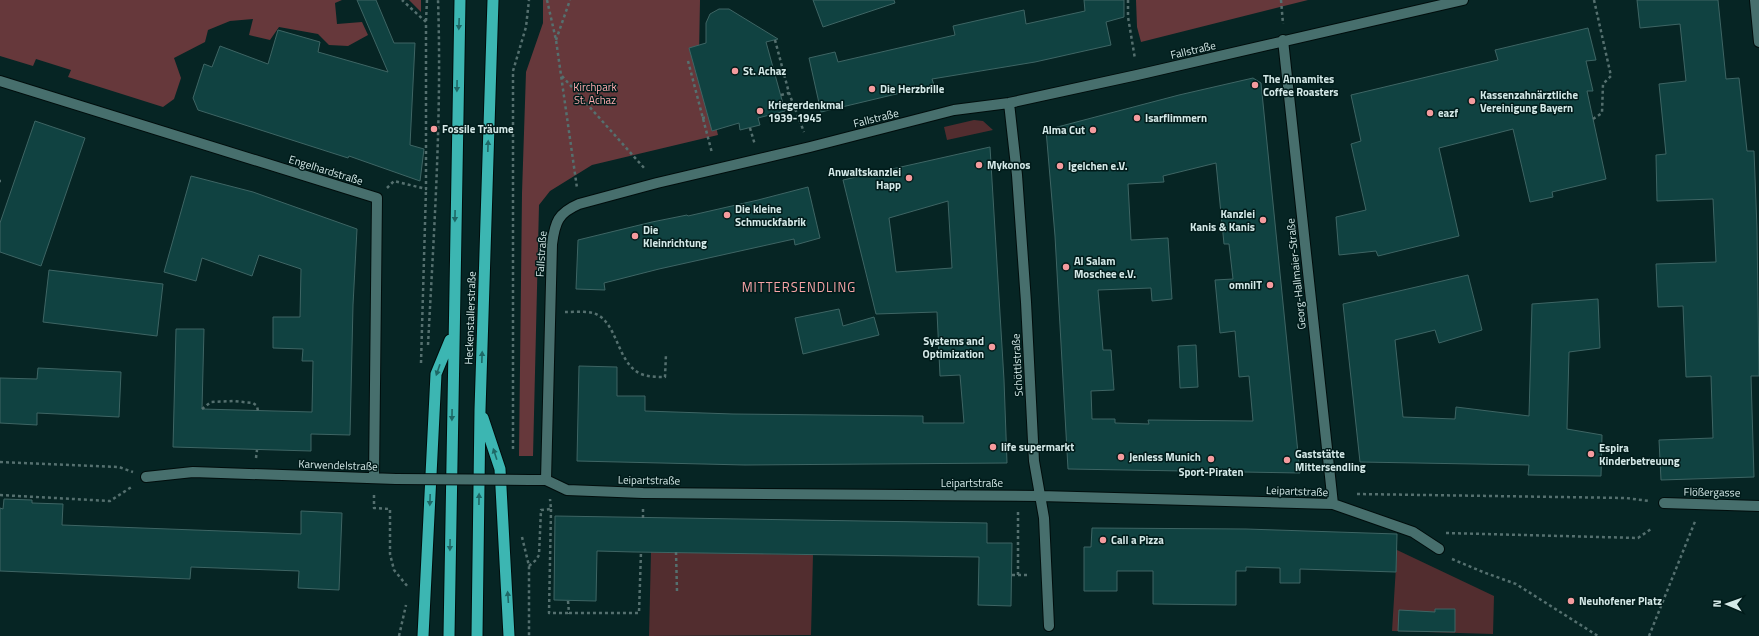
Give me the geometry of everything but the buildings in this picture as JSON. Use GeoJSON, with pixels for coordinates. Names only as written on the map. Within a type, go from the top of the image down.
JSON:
{"type":"FeatureCollection","features":[{"type":"Feature","properties":{"kind":"highway","name":"Heckenstallerstraße"},"geometry":{"type":"LineString","coordinates":[[449,636],[453,334],[460,0]]}},
{"type":"Feature","properties":{"kind":"highway","name":"Heckenstallerstraße"},"geometry":{"type":"LineString","coordinates":[[477,636],[480,410],[493,0]]}},
{"type":"Feature","properties":{"kind":"highway"},"geometry":{"type":"LineString","coordinates":[[423,636],[436,374],[453,334]]}},
{"type":"Feature","properties":{"kind":"highway"},"geometry":{"type":"LineString","coordinates":[[480,410],[500,469],[509,636]]}},
{"type":"Feature","properties":{"kind":"street","name":"Fallstraße"},"geometry":{"type":"LineString","coordinates":[[546,480],[554,230],[557,219],[568,209],[579,204],[657,183],[810,147],[954,110],[1009,103],[1137,76],[1283,40],[1463,0]]}},
{"type":"Feature","properties":{"kind":"street"},"geometry":{"type":"LineString","coordinates":[[1755,0],[1759,42]]}},
{"type":"Feature","properties":{"kind":"street","name":"Georg-Hallmaier-Straße"},"geometry":{"type":"LineString","coordinates":[[1283,40],[1333,504]]}},
{"type":"Feature","properties":{"kind":"street","name":"Engelhardstraße"},"geometry":{"type":"LineString","coordinates":[[0,81],[377,198]]}},
{"type":"Feature","properties":{"kind":"street","name":"Schöttlstraße"},"geometry":{"type":"LineString","coordinates":[[1009,103],[1018,175],[1034,461],[1044,518],[1049,626]]}},
{"type":"Feature","properties":{"kind":"street"},"geometry":{"type":"LineString","coordinates":[[374,478],[377,198]]}},
{"type":"Feature","properties":{"kind":"street","name":"Karwendelstraße"},"geometry":{"type":"LineString","coordinates":[[146,477],[193,472],[396,479],[529,480]]}},
{"type":"Feature","properties":{"kind":"street","name":"Leipartstraße"},"geometry":{"type":"LineString","coordinates":[[529,480],[546,480],[567,490],[643,493],[1040,496],[1333,504],[1413,532],[1438,550]]}},
{"type":"Feature","properties":{"kind":"street","name":"Flößergasse"},"geometry":{"type":"LineString","coordinates":[[1664,503],[1759,506]]}},
{"type":"Feature","properties":{"kind":"path"},"geometry":{"type":"LineString","coordinates":[[402,0],[426,22]]}},
{"type":"Feature","properties":{"kind":"path"},"geometry":{"type":"LineString","coordinates":[[422,367],[426,189],[427,0]]}},
{"type":"Feature","properties":{"kind":"path"},"geometry":{"type":"LineString","coordinates":[[428,350],[436,194],[439,33],[438,0]]}},
{"type":"Feature","properties":{"kind":"path"},"geometry":{"type":"LineString","coordinates":[[513,448],[513,71],[526,27],[529,0]]}},
{"type":"Feature","properties":{"kind":"path"},"geometry":{"type":"LineString","coordinates":[[547,0],[562,75],[579,204]]}},
{"type":"Feature","properties":{"kind":"path"},"geometry":{"type":"LineString","coordinates":[[556,40],[570,0]]}},
{"type":"Feature","properties":{"kind":"path"},"geometry":{"type":"LineString","coordinates":[[1128,0],[1128,17],[1137,76]]}},
{"type":"Feature","properties":{"kind":"path"},"geometry":{"type":"LineString","coordinates":[[1282,0],[1283,40]]}},
{"type":"Feature","properties":{"kind":"path"},"geometry":{"type":"LineString","coordinates":[[1593,119],[1602,113],[1603,84],[1611,76],[1594,0]]}},
{"type":"Feature","properties":{"kind":"path"},"geometry":{"type":"LineString","coordinates":[[775,40],[789,93],[810,147]]}},
{"type":"Feature","properties":{"kind":"path"},"geometry":{"type":"LineString","coordinates":[[688,61],[716,169]]}},
{"type":"Feature","properties":{"kind":"path"},"geometry":{"type":"LineString","coordinates":[[562,75],[657,183]]}},
{"type":"Feature","properties":{"kind":"path"},"geometry":{"type":"LineString","coordinates":[[781,95],[789,93]]}},
{"type":"Feature","properties":{"kind":"path"},"geometry":{"type":"LineString","coordinates":[[702,118],[708,117]]}},
{"type":"Feature","properties":{"kind":"path"},"geometry":{"type":"LineString","coordinates":[[377,198],[394,181],[426,189]]}},
{"type":"Feature","properties":{"kind":"path"},"geometry":{"type":"LineString","coordinates":[[551,311],[593,313],[603,318],[609,326],[631,367],[641,374],[665,377],[666,354]]}},
{"type":"Feature","properties":{"kind":"path"},"geometry":{"type":"LineString","coordinates":[[202,409],[211,402],[233,401],[253,403],[257,406],[258,411]]}},
{"type":"Feature","properties":{"kind":"path"},"geometry":{"type":"LineString","coordinates":[[0,462],[119,466],[146,477]]}},
{"type":"Feature","properties":{"kind":"path"},"geometry":{"type":"LineString","coordinates":[[0,495],[110,501],[146,477]]}},
{"type":"Feature","properties":{"kind":"path"},"geometry":{"type":"LineString","coordinates":[[374,478],[374,508],[390,509],[390,554],[394,570],[410,589]]}},
{"type":"Feature","properties":{"kind":"path"},"geometry":{"type":"LineString","coordinates":[[1368,494],[1626,498],[1664,503]]}},
{"type":"Feature","properties":{"kind":"path"},"geometry":{"type":"LineString","coordinates":[[551,509],[553,533],[549,613],[639,613],[641,552]]}},
{"type":"Feature","properties":{"kind":"path"},"geometry":{"type":"LineString","coordinates":[[529,566],[539,555],[540,517]]}},
{"type":"Feature","properties":{"kind":"path"},"geometry":{"type":"LineString","coordinates":[[1018,523],[1018,575]]}},
{"type":"Feature","properties":{"kind":"path"},"geometry":{"type":"LineString","coordinates":[[1444,533],[1638,538],[1651,529]]}},
{"type":"Feature","properties":{"kind":"path"},"geometry":{"type":"LineString","coordinates":[[1649,636],[1691,532]]}},
{"type":"Feature","properties":{"kind":"path"},"geometry":{"type":"LineString","coordinates":[[1438,550],[1455,560],[1516,584],[1598,636]]}},
{"type":"Feature","properties":{"kind":"path"},"geometry":{"type":"LineString","coordinates":[[676,552],[677,591]]}},
{"type":"Feature","properties":{"kind":"path"},"geometry":{"type":"LineString","coordinates":[[1012,575],[1026,575]]}},
{"type":"Feature","properties":{"kind":"path"},"geometry":{"type":"LineString","coordinates":[[568,600],[569,613]]}},
{"type":"Feature","properties":{"kind":"shaded area"},"geometry":{"type":"Polygon","coordinates":[[[974,120],[983,121],[993,130],[947,140],[944,127],[974,120]]]}},
{"type":"Feature","properties":{"kind":"shaded area"},"geometry":{"type":"Polygon","coordinates":[[[1397,550],[1494,596],[1493,634],[1392,631],[1397,550]]]}},
{"type":"Feature","properties":{"kind":"shaded area"},"geometry":{"type":"Polygon","coordinates":[[[651,552],[813,555],[811,635],[649,636],[651,552]]]}},
{"type":"Feature","properties":{"kind":"green space"},"geometry":{"type":"Polygon","coordinates":[[[0,0],[342,0],[335,3],[337,24],[362,22],[368,35],[348,46],[329,45],[318,34],[279,27],[270,40],[249,35],[253,19],[230,21],[208,30],[205,42],[174,58],[181,78],[174,99],[163,107],[68,77],[71,70],[36,59],[33,66],[0,56],[0,0]]]}},
{"type":"Feature","properties":{"kind":"green space"},"geometry":{"type":"Polygon","coordinates":[[[409,0],[421,0],[421,12],[409,0]]]}},
{"type":"Feature","properties":{"kind":"green space","name":"Kirchpark St. Achaz"},"geometry":{"type":"Polygon","coordinates":[[[543,0],[700,0],[699,56],[718,135],[592,165],[550,191],[539,205],[533,456],[519,456],[522,193],[526,72],[543,23],[543,0]]]}},
{"type":"Feature","properties":{"kind":"green space"},"geometry":{"type":"Polygon","coordinates":[[[1136,0],[1308,0],[1141,42],[1137,27],[1136,0]]]}},
{"type":"Feature","properties":{"kind":"place","name":"St. Achaz"},"geometry":{"type":"Point","coordinates":[735,71]}},
{"type":"Feature","properties":{"kind":"place","name":"The Annamites Coffee Roasters"},"geometry":{"type":"Point","coordinates":[1255,85]}},
{"type":"Feature","properties":{"kind":"place","name":"Die Herzbrille"},"geometry":{"type":"Point","coordinates":[872,89]}},
{"type":"Feature","properties":{"kind":"place","name":"Kassenzahnärztliche Vereinigung Bayern"},"geometry":{"type":"Point","coordinates":[1472,101]}},
{"type":"Feature","properties":{"kind":"place","name":"Kriegerdenkmal 1939-1945"},"geometry":{"type":"Point","coordinates":[760,111]}},
{"type":"Feature","properties":{"kind":"place","name":"eazf"},"geometry":{"type":"Point","coordinates":[1430,113]}},
{"type":"Feature","properties":{"kind":"place","name":"Isarflimmern"},"geometry":{"type":"Point","coordinates":[1137,118]}},
{"type":"Feature","properties":{"kind":"place","name":"Fossile Träume"},"geometry":{"type":"Point","coordinates":[434,129]}},
{"type":"Feature","properties":{"kind":"place","name":"Alma Cut"},"geometry":{"type":"Point","coordinates":[1093,130]}},
{"type":"Feature","properties":{"kind":"place","name":"Mykonos"},"geometry":{"type":"Point","coordinates":[979,165]}},
{"type":"Feature","properties":{"kind":"place","name":"Igelchen e.V."},"geometry":{"type":"Point","coordinates":[1060,166]}},
{"type":"Feature","properties":{"kind":"place","name":"Anwaltskanzlei Happ"},"geometry":{"type":"Point","coordinates":[909,178]}},
{"type":"Feature","properties":{"kind":"place","name":"Die kleine Schmuckfabrik"},"geometry":{"type":"Point","coordinates":[727,215]}},
{"type":"Feature","properties":{"kind":"place","name":"Kanzlei Kanis & Kanis"},"geometry":{"type":"Point","coordinates":[1263,220]}},
{"type":"Feature","properties":{"kind":"place","name":"Die Kleinrichtung"},"geometry":{"type":"Point","coordinates":[635,236]}},
{"type":"Feature","properties":{"kind":"place","name":"Al Salam Moschee e.V."},"geometry":{"type":"Point","coordinates":[1066,267]}},
{"type":"Feature","properties":{"kind":"place","name":"omniIT"},"geometry":{"type":"Point","coordinates":[1270,285]}},
{"type":"Feature","properties":{"kind":"place","name":"Systems and Optimization"},"geometry":{"type":"Point","coordinates":[992,347]}},
{"type":"Feature","properties":{"kind":"place","name":"life supermarkt"},"geometry":{"type":"Point","coordinates":[993,447]}},
{"type":"Feature","properties":{"kind":"place","name":"Espira Kinderbetreuung"},"geometry":{"type":"Point","coordinates":[1591,454]}},
{"type":"Feature","properties":{"kind":"place","name":"Jenless Munich"},"geometry":{"type":"Point","coordinates":[1121,457]}},
{"type":"Feature","properties":{"kind":"place","name":"Sport-Piraten"},"geometry":{"type":"Point","coordinates":[1211,459]}},
{"type":"Feature","properties":{"kind":"place","name":"Gaststätte Mittersendling"},"geometry":{"type":"Point","coordinates":[1287,460]}},
{"type":"Feature","properties":{"kind":"place","name":"Call a Pizza"},"geometry":{"type":"Point","coordinates":[1103,540]}},
{"type":"Feature","properties":{"kind":"place","name":"Neuhofener Platz"},"geometry":{"type":"Point","coordinates":[1571,601]}},
{"type":"Feature","properties":{"kind":"district","name":"MITTERSENDLING"},"geometry":{"type":"Point","coordinates":[799,287]}}]}
